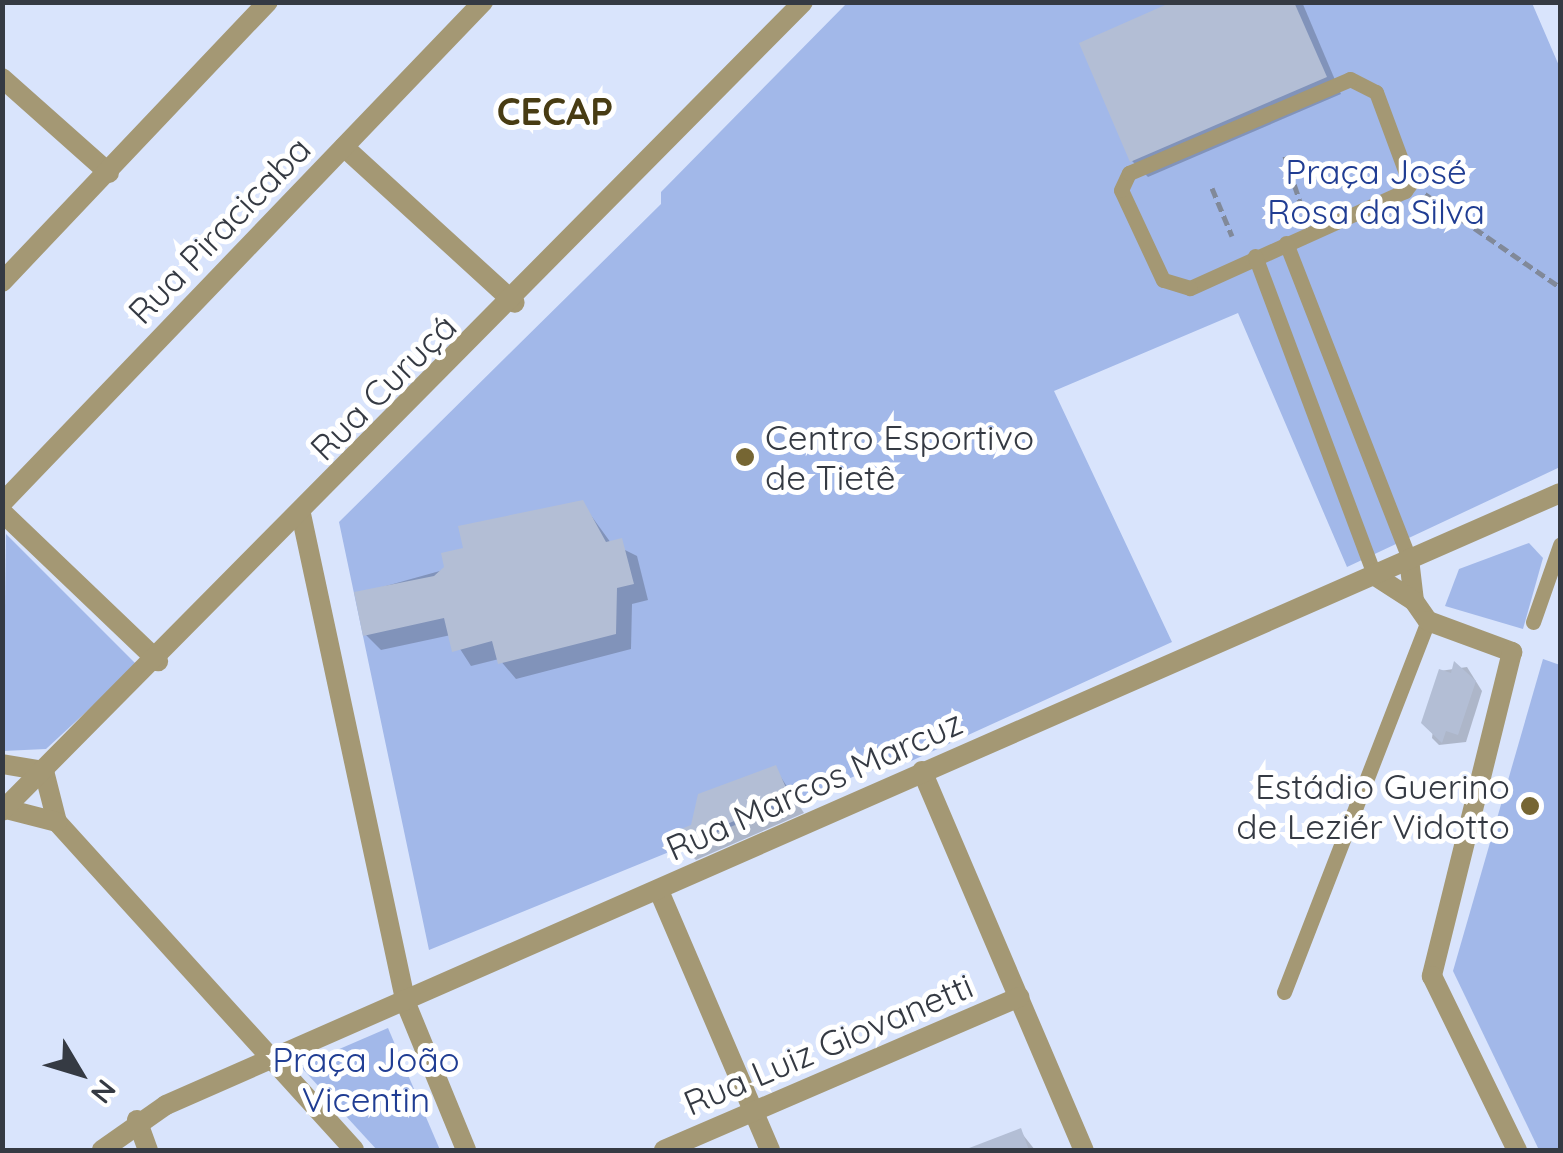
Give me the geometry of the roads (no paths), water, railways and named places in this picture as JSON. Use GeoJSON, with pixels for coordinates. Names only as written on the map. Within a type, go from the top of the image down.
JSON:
{"type":"FeatureCollection","features":[{"type":"Feature","properties":{"kind":"street"},"geometry":{"type":"LineString","coordinates":[[2,282],[268,2]]}},
{"type":"Feature","properties":{"kind":"street","name":"Rua Piracicaba"},"geometry":{"type":"LineString","coordinates":[[2,504],[483,2]]}},
{"type":"Feature","properties":{"kind":"street","name":"Rua Curuçá"},"geometry":{"type":"LineString","coordinates":[[4,809],[158,661],[515,303],[802,2]]}},
{"type":"Feature","properties":{"kind":"street"},"geometry":{"type":"LineString","coordinates":[[2,78],[109,173]]}},
{"type":"Feature","properties":{"kind":"street"},"geometry":{"type":"LineString","coordinates":[[344,147],[515,303]]}},
{"type":"Feature","properties":{"kind":"street","name":"Rua Marcos Marcuz"},"geometry":{"type":"LineString","coordinates":[[102,1150],[137,1120],[1560,493]]}},
{"type":"Feature","properties":{"kind":"street"},"geometry":{"type":"LineString","coordinates":[[2,512],[158,661]]}},
{"type":"Feature","properties":{"kind":"street"},"geometry":{"type":"LineString","coordinates":[[302,514],[405,1000],[466,1150]]}},
{"type":"Feature","properties":{"kind":"street"},"geometry":{"type":"LineString","coordinates":[[1409,559],[1414,601]]}},
{"type":"Feature","properties":{"kind":"street"},"geometry":{"type":"LineString","coordinates":[[1374,576],[1414,601],[1428,621],[1506,644],[1515,668],[1444,899],[1432,976],[1517,1150]]}},
{"type":"Feature","properties":{"kind":"street"},"geometry":{"type":"LineString","coordinates":[[7,764],[44,771],[57,822],[354,1150]]}},
{"type":"Feature","properties":{"kind":"street"},"geometry":{"type":"LineString","coordinates":[[922,771],[1084,1150]]}},
{"type":"Feature","properties":{"kind":"street"},"geometry":{"type":"LineString","coordinates":[[4,809],[57,822]]}},
{"type":"Feature","properties":{"kind":"street"},"geometry":{"type":"LineString","coordinates":[[659,891],[770,1150]]}},
{"type":"Feature","properties":{"kind":"street","name":"Rua Luiz Giovanetti"},"geometry":{"type":"LineString","coordinates":[[664,1150],[1019,997]]}},
{"type":"Feature","properties":{"kind":"street"},"geometry":{"type":"LineString","coordinates":[[137,1120],[148,1150]]}},
{"type":"Feature","properties":{"kind":"lane"},"geometry":{"type":"LineString","coordinates":[[1350,80],[1376,92],[1410,184],[1375,209],[1286,243],[1190,288],[1171,287],[1124,181],[1350,80]]}},
{"type":"Feature","properties":{"kind":"lane"},"geometry":{"type":"LineString","coordinates":[[1286,243],[1409,559]]}},
{"type":"Feature","properties":{"kind":"lane"},"geometry":{"type":"LineString","coordinates":[[1256,256],[1374,576]]}},
{"type":"Feature","properties":{"kind":"lane"},"geometry":{"type":"LineString","coordinates":[[1533,622],[1560,545]]}},
{"type":"Feature","properties":{"kind":"lane"},"geometry":{"type":"LineString","coordinates":[[1284,992],[1428,621]]}},
{"type":"Feature","properties":{"kind":"place","name":"Centro Esportivo de Tietê"},"geometry":{"type":"Point","coordinates":[745,457]}},
{"type":"Feature","properties":{"kind":"place","name":"Estádio Guerino de Leziér Vidotto"},"geometry":{"type":"Point","coordinates":[1530,806]}},
{"type":"Feature","properties":{"kind":"district","name":"CECAP"},"geometry":{"type":"Point","coordinates":[555,112]}},
{"type":"Feature","properties":{"kind":"park label","name":"Praça José Rosa da Silva"},"geometry":{"type":"Point","coordinates":[1376,191]}},
{"type":"Feature","properties":{"kind":"park label","name":"Praça João Vicentin"},"geometry":{"type":"Point","coordinates":[366,1079]}}]}
